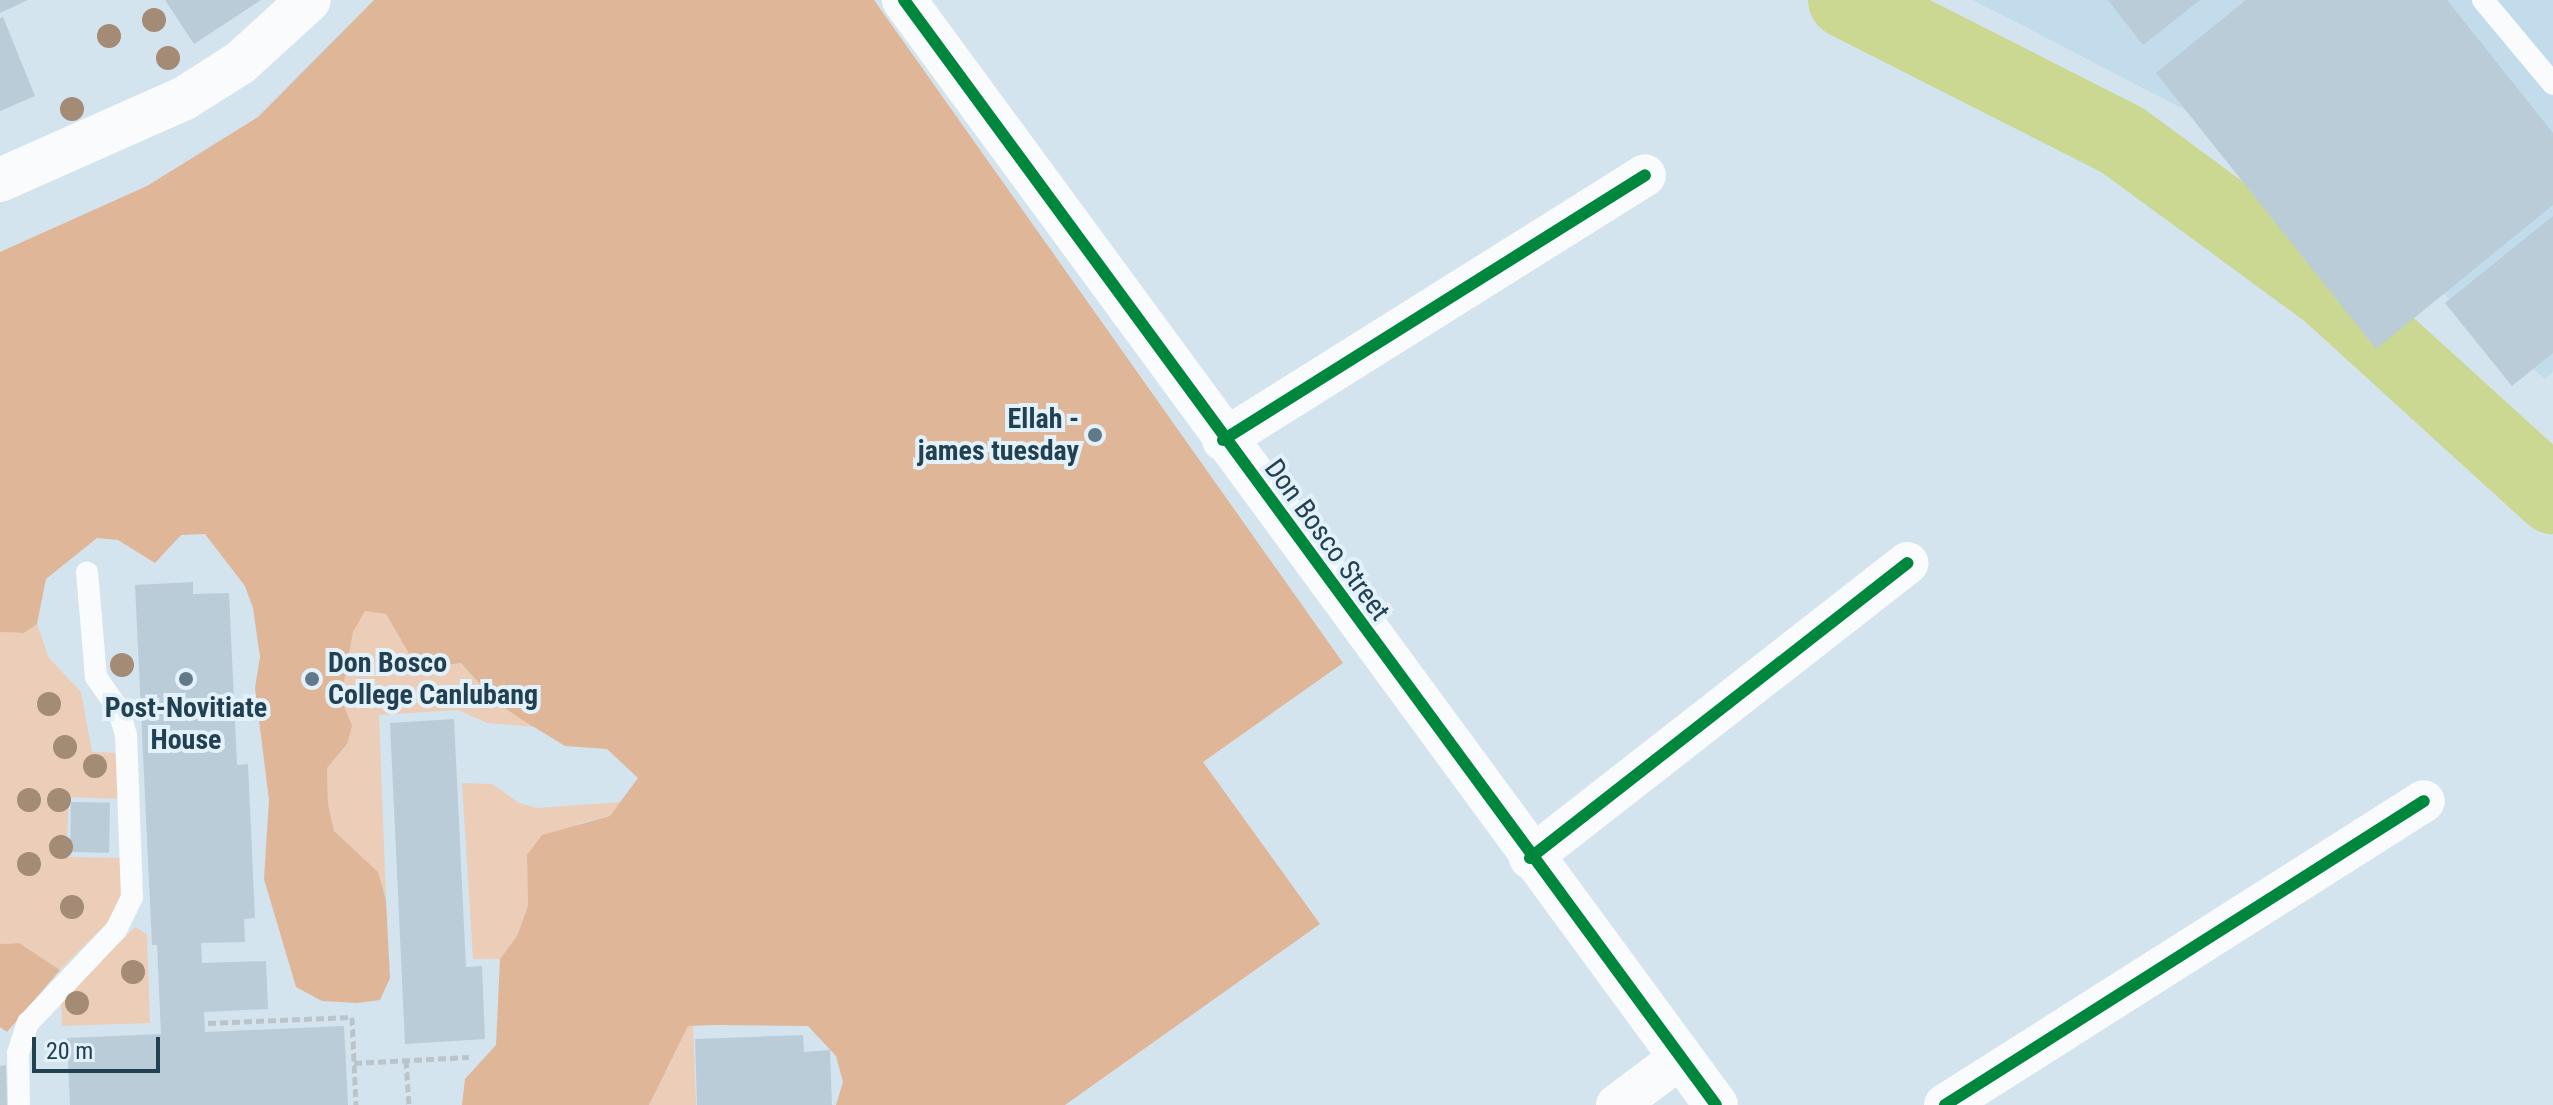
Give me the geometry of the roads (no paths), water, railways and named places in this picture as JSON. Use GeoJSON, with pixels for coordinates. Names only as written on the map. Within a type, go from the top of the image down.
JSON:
{"type":"FeatureCollection","features":[{"type":"Feature","properties":{"kind":"street","name":"Don Bosco Street"},"geometry":{"type":"LineString","coordinates":[[904,0],[1530,858],[1716,1105]]}},
{"type":"Feature","properties":{"kind":"street"},"geometry":{"type":"LineString","coordinates":[[0,180],[183,99],[240,63],[306,1]]}},
{"type":"Feature","properties":{"kind":"street"},"geometry":{"type":"LineString","coordinates":[[1223,440],[1645,175]]}},
{"type":"Feature","properties":{"kind":"street"},"geometry":{"type":"LineString","coordinates":[[1530,858],[1908,563]]}},
{"type":"Feature","properties":{"kind":"street"},"geometry":{"type":"LineString","coordinates":[[1945,1105],[2424,801]]}},
{"type":"Feature","properties":{"kind":"street"},"geometry":{"type":"LineString","coordinates":[[1617,1105],[1680,1058]]}},
{"type":"Feature","properties":{"kind":"lane"},"geometry":{"type":"LineString","coordinates":[[2483,0],[2553,84]]}},
{"type":"Feature","properties":{"kind":"lane"},"geometry":{"type":"LineString","coordinates":[[19,1105],[18,1053],[28,1023],[116,930],[132,897],[126,735],[119,710],[96,677],[87,572]]}},
{"type":"Feature","properties":{"kind":"waterway"},"geometry":{"type":"LineString","coordinates":[[1846,0],[2122,140],[2330,293],[2553,496]]}},
{"type":"Feature","properties":{"kind":"place","name":"Ellah - james tuesday"},"geometry":{"type":"Point","coordinates":[1095,435]}},
{"type":"Feature","properties":{"kind":"place","name":"Post-Novitiate House"},"geometry":{"type":"Point","coordinates":[186,679]}},
{"type":"Feature","properties":{"kind":"place","name":"Don Bosco College Canlubang"},"geometry":{"type":"Point","coordinates":[312,679]}}]}
